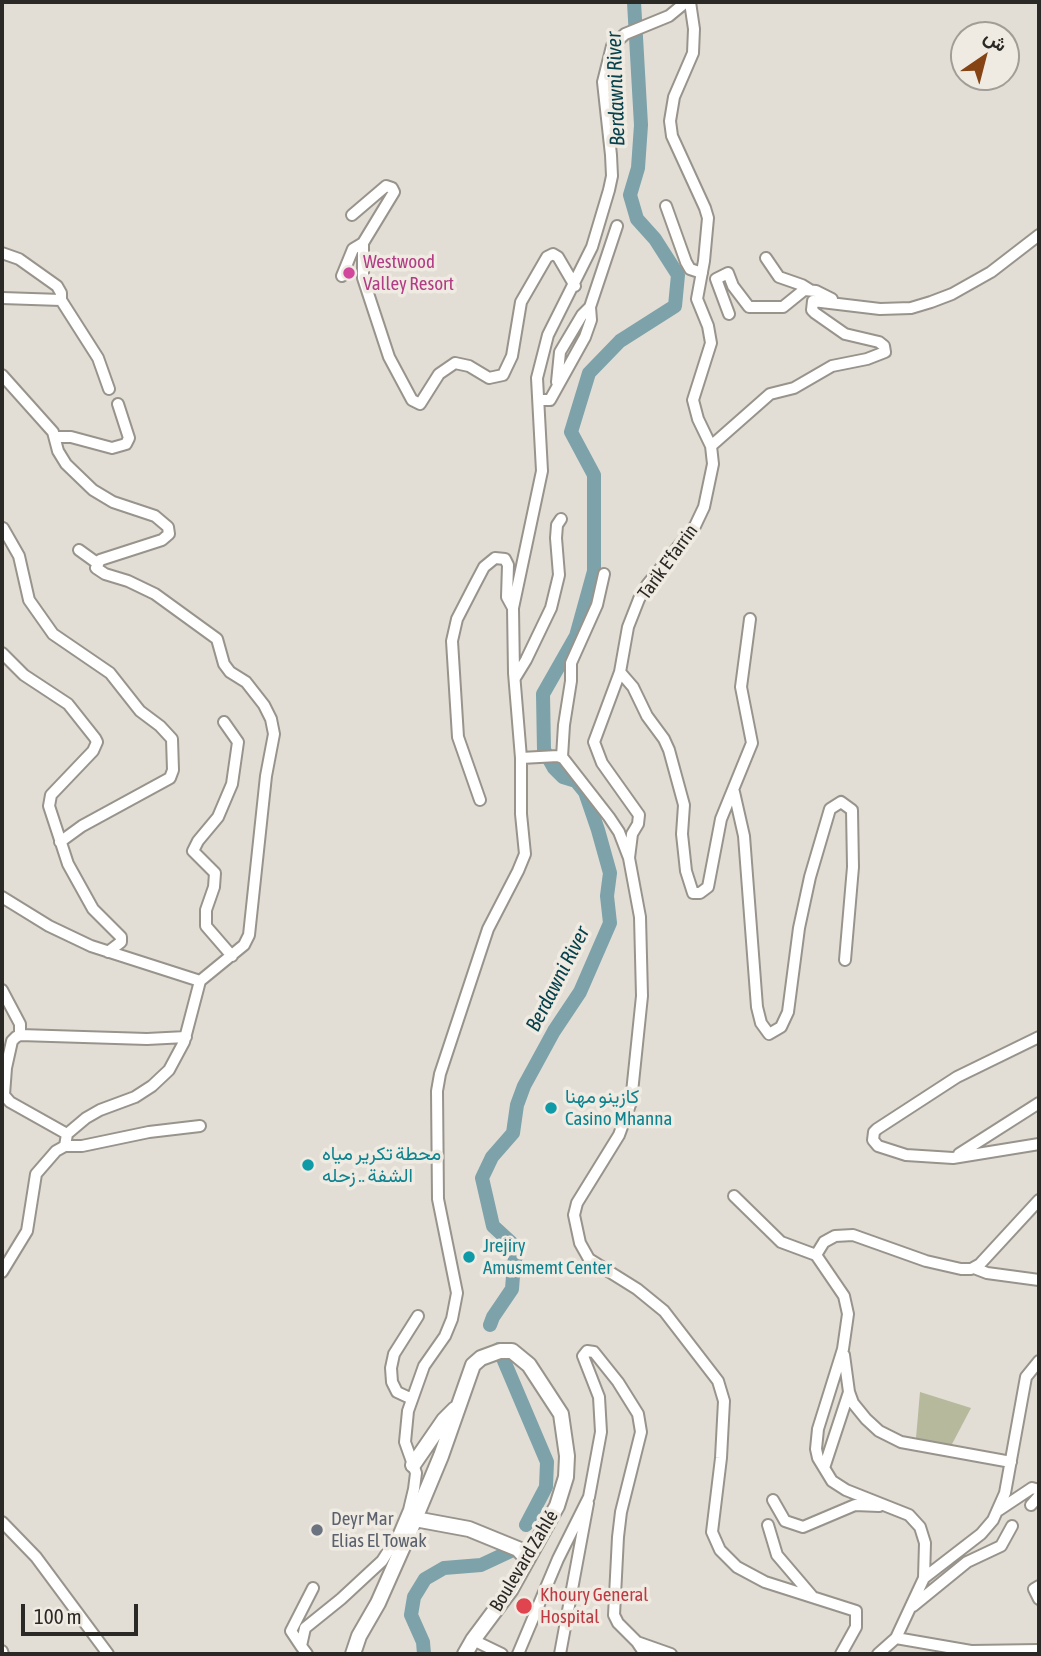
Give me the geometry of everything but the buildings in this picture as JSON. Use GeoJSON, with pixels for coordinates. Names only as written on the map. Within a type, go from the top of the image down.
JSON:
{"type":"FeatureCollection","features":[{"type":"Feature","properties":{"kind":"main road","name":"Boulevard Zahlé"},"geometry":{"type":"LineString","coordinates":[[353,1654],[359,1636],[379,1603],[410,1519],[461,1403],[473,1365],[481,1358],[500,1351],[512,1351],[529,1365],[561,1414],[567,1456],[562,1494],[512,1589],[465,1654]]}},
{"type":"Feature","properties":{"kind":"main road"},"geometry":{"type":"LineString","coordinates":[[413,1465],[444,1420],[461,1403]]}},
{"type":"Feature","properties":{"kind":"main road"},"geometry":{"type":"LineString","coordinates":[[410,1519],[469,1529],[518,1549],[527,1559]]}},
{"type":"Feature","properties":{"kind":"street"},"geometry":{"type":"LineString","coordinates":[[304,1650],[305,1628],[376,1567],[410,1519],[416,1477],[405,1442],[405,1425],[424,1366],[445,1336],[452,1319],[457,1293],[438,1199],[437,1091],[440,1074],[488,929],[525,854],[513,608],[542,471],[537,378],[548,335],[575,286],[602,218],[612,176],[603,82],[612,46],[625,34],[669,16],[688,2]]}},
{"type":"Feature","properties":{"kind":"street","name":"Tarik E'farrin"},"geometry":{"type":"LineString","coordinates":[[633,830],[639,820],[636,808],[602,763],[594,742],[620,672],[628,627],[639,599],[647,585],[690,535],[700,516],[712,471],[711,446],[698,419],[693,400],[711,344],[708,326],[697,299],[708,218],[673,136],[670,121],[674,97],[693,53],[695,40],[688,2]]}},
{"type":"Feature","properties":{"kind":"street"},"geometry":{"type":"LineString","coordinates":[[342,276],[353,249],[363,243],[394,192],[392,188],[386,186],[352,215]]}},
{"type":"Feature","properties":{"kind":"street"},"geometry":{"type":"LineString","coordinates":[[666,206],[686,262],[690,269],[702,274]]}},
{"type":"Feature","properties":{"kind":"street"},"geometry":{"type":"LineString","coordinates":[[540,400],[550,400],[585,337],[591,320],[590,307],[617,226]]}},
{"type":"Feature","properties":{"kind":"street"},"geometry":{"type":"LineString","coordinates":[[711,446],[770,394],[794,388],[832,366],[883,355],[884,346],[879,342],[845,334],[816,313],[811,305],[813,301],[898,309],[931,302],[991,272],[1039,235]]}},
{"type":"Feature","properties":{"kind":"street"},"geometry":{"type":"LineString","coordinates":[[363,243],[363,278],[389,357],[412,400],[420,404],[439,374],[455,363],[469,366],[489,378],[503,375],[512,356],[522,302],[547,257],[553,254],[558,257],[575,286]]}},
{"type":"Feature","properties":{"kind":"street"},"geometry":{"type":"LineString","coordinates":[[2,253],[19,258],[57,286],[61,300],[98,358],[109,389]]}},
{"type":"Feature","properties":{"kind":"street"},"geometry":{"type":"LineString","coordinates":[[766,258],[779,277],[843,305]]}},
{"type":"Feature","properties":{"kind":"street"},"geometry":{"type":"LineString","coordinates":[[729,314],[716,279],[728,273],[733,286],[749,307],[783,307],[790,303],[797,293],[810,290]]}},
{"type":"Feature","properties":{"kind":"street"},"geometry":{"type":"LineString","coordinates":[[2,298],[61,300]]}},
{"type":"Feature","properties":{"kind":"street"},"geometry":{"type":"LineString","coordinates":[[2,375],[53,432],[58,451],[66,464],[93,490],[113,502],[155,516],[169,527],[169,534],[162,540],[105,557],[97,563],[96,568],[155,594],[218,639],[224,664],[253,690],[271,719],[274,734],[265,776],[249,935],[244,945],[200,981],[186,1037],[169,1070],[135,1097],[100,1110],[67,1134],[65,1146]]}},
{"type":"Feature","properties":{"kind":"street"},"geometry":{"type":"LineString","coordinates":[[55,437],[71,437],[112,447],[125,444],[129,438],[118,404]]}},
{"type":"Feature","properties":{"kind":"street"},"geometry":{"type":"LineString","coordinates":[[515,678],[551,608],[559,575],[556,538],[557,524],[561,519]]}},
{"type":"Feature","properties":{"kind":"street"},"geometry":{"type":"LineString","coordinates":[[3,527],[19,556],[29,600],[53,634],[110,673],[140,711],[172,739],[173,770],[170,778],[82,826],[60,842]]}},
{"type":"Feature","properties":{"kind":"street"},"geometry":{"type":"LineString","coordinates":[[79,550],[97,563]]}},
{"type":"Feature","properties":{"kind":"street"},"geometry":{"type":"LineString","coordinates":[[480,800],[458,737],[452,642],[457,619],[485,567],[495,558],[505,559],[508,565],[507,597],[513,608]]}},
{"type":"Feature","properties":{"kind":"street"},"geometry":{"type":"LineString","coordinates":[[557,756],[571,681],[571,663],[597,605],[604,574]]}},
{"type":"Feature","properties":{"kind":"street"},"geometry":{"type":"LineString","coordinates":[[620,672],[633,687],[647,716],[669,750],[684,805],[682,834],[686,871],[694,893],[700,893],[708,887],[721,818],[752,743],[741,687],[750,619]]}},
{"type":"Feature","properties":{"kind":"street"},"geometry":{"type":"LineString","coordinates":[[2,653],[19,671],[68,704],[96,737],[93,751],[51,795],[49,801],[68,864],[93,909],[121,937],[121,942],[108,952]]}},
{"type":"Feature","properties":{"kind":"street"},"geometry":{"type":"LineString","coordinates":[[224,722],[239,742],[232,784],[218,817],[193,851],[215,873],[214,887],[206,910],[206,926],[232,956]]}},
{"type":"Feature","properties":{"kind":"street"},"geometry":{"type":"LineString","coordinates":[[521,758],[557,756]]}},
{"type":"Feature","properties":{"kind":"street"},"geometry":{"type":"LineString","coordinates":[[557,756],[599,802],[619,832],[629,858],[640,917],[642,996],[631,1102],[619,1135],[576,1203],[574,1215],[580,1243],[589,1259],[637,1289],[664,1311],[718,1381],[724,1401],[721,1458],[712,1532],[720,1549],[737,1567],[765,1582],[856,1611],[856,1627],[841,1654]]}},
{"type":"Feature","properties":{"kind":"street"},"geometry":{"type":"LineString","coordinates":[[734,792],[744,835],[757,1007],[761,1023],[769,1034],[780,1027],[788,1013],[799,928],[810,877],[830,809],[841,802],[852,810],[853,867],[845,960]]}},
{"type":"Feature","properties":{"kind":"street"},"geometry":{"type":"LineString","coordinates":[[619,832],[626,834],[633,830]]}},
{"type":"Feature","properties":{"kind":"street"},"geometry":{"type":"LineString","coordinates":[[629,858],[633,830]]}},
{"type":"Feature","properties":{"kind":"street"},"geometry":{"type":"LineString","coordinates":[[2,897],[49,926],[108,952],[200,981]]}},
{"type":"Feature","properties":{"kind":"street"},"geometry":{"type":"LineString","coordinates":[[2,990],[20,1024],[20,1035]]}},
{"type":"Feature","properties":{"kind":"street"},"geometry":{"type":"LineString","coordinates":[[67,1134],[10,1102],[4,1095],[3,1079],[12,1041],[20,1035],[106,1039],[186,1037]]}},
{"type":"Feature","properties":{"kind":"street"},"geometry":{"type":"LineString","coordinates":[[1039,1037],[957,1077],[874,1132],[873,1140],[878,1146],[906,1155],[953,1158],[1039,1144]]}},
{"type":"Feature","properties":{"kind":"street"},"geometry":{"type":"LineString","coordinates":[[953,1158],[1039,1103]]}},
{"type":"Feature","properties":{"kind":"street"},"geometry":{"type":"LineString","coordinates":[[2,1272],[27,1231],[36,1174],[56,1151],[65,1146],[82,1146],[149,1132],[200,1126]]}},
{"type":"Feature","properties":{"kind":"street"},"geometry":{"type":"LineString","coordinates":[[734,1196],[781,1242],[816,1255],[844,1296],[847,1305],[843,1349],[818,1429],[818,1458],[832,1481],[846,1490],[909,1515],[920,1527],[926,1555],[924,1578],[896,1638],[878,1654]]}},
{"type":"Feature","properties":{"kind":"street"},"geometry":{"type":"LineString","coordinates":[[974,1268],[1039,1200]]}},
{"type":"Feature","properties":{"kind":"street"},"geometry":{"type":"LineString","coordinates":[[816,1255],[824,1242],[835,1237],[853,1235],[926,1261],[1039,1280]]}},
{"type":"Feature","properties":{"kind":"street"},"geometry":{"type":"LineString","coordinates":[[412,1399],[397,1392],[392,1382],[391,1368],[394,1354],[418,1316]]}},
{"type":"Feature","properties":{"kind":"street"},"geometry":{"type":"LineString","coordinates":[[843,1349],[853,1403],[879,1431],[901,1442],[1011,1462]]}},
{"type":"Feature","properties":{"kind":"street"},"geometry":{"type":"LineString","coordinates":[[560,1654],[601,1432],[599,1397],[583,1356],[587,1351],[594,1352],[618,1382],[638,1414],[641,1432],[621,1512],[618,1537],[614,1615],[620,1626],[645,1654]]}},
{"type":"Feature","properties":{"kind":"street"},"geometry":{"type":"LineString","coordinates":[[924,1578],[981,1534],[997,1512],[1005,1493],[1026,1377],[1039,1360]]}},
{"type":"Feature","properties":{"kind":"street"},"geometry":{"type":"LineString","coordinates":[[824,1468],[849,1392]]}},
{"type":"Feature","properties":{"kind":"street"},"geometry":{"type":"LineString","coordinates":[[997,1512],[1032,1488],[1039,1490]]}},
{"type":"Feature","properties":{"kind":"street"},"geometry":{"type":"LineString","coordinates":[[518,1654],[575,1521],[589,1497]]}},
{"type":"Feature","properties":{"kind":"street"},"geometry":{"type":"LineString","coordinates":[[773,1500],[785,1521],[803,1527],[855,1505],[887,1506]]}},
{"type":"Feature","properties":{"kind":"street"},"geometry":{"type":"LineString","coordinates":[[2,1522],[36,1557],[108,1654]]}},
{"type":"Feature","properties":{"kind":"street"},"geometry":{"type":"LineString","coordinates":[[768,1525],[778,1555],[814,1598]]}},
{"type":"Feature","properties":{"kind":"street"},"geometry":{"type":"LineString","coordinates":[[912,1607],[967,1562],[1001,1546],[1012,1526]]}},
{"type":"Feature","properties":{"kind":"street"},"geometry":{"type":"LineString","coordinates":[[1039,1586],[1034,1588],[1039,1599]]}},
{"type":"Feature","properties":{"kind":"street"},"geometry":{"type":"LineString","coordinates":[[304,1650],[291,1631],[313,1588]]}},
{"type":"Feature","properties":{"kind":"street"},"geometry":{"type":"LineString","coordinates":[[896,1638],[971,1651],[1039,1650]]}},
{"type":"Feature","properties":{"kind":"street"},"geometry":{"type":"LineString","coordinates":[[473,1640],[502,1654]]}},
{"type":"Feature","properties":{"kind":"street"},"geometry":{"type":"LineString","coordinates":[[637,1642],[671,1654]]}},
{"type":"Feature","properties":{"kind":"green space"},"geometry":{"type":"Polygon","coordinates":[[[920,1392],[971,1408],[951,1446],[916,1438],[920,1392]]]}},
{"type":"Feature","properties":{"kind":"waterway","name":"Berdawni River"},"geometry":{"type":"LineString","coordinates":[[490,1325],[512,1289],[518,1249],[493,1226],[482,1178],[492,1157],[513,1133],[517,1105],[524,1086],[554,1031],[580,992],[610,923],[607,896],[610,873],[585,792],[576,781],[563,777],[554,768],[544,750],[543,694],[576,636],[594,571],[594,475],[571,432],[589,373],[620,341],[675,306],[678,275],[655,239],[637,219],[630,195],[638,168],[641,125],[634,2]]}},
{"type":"Feature","properties":{"kind":"waterway","name":"Berdawni River"},"geometry":{"type":"LineString","coordinates":[[499,1349],[547,1462],[546,1487],[526,1525]]}},
{"type":"Feature","properties":{"kind":"waterway","name":"Berdawni River"},"geometry":{"type":"LineString","coordinates":[[424,1654],[423,1642],[411,1615],[414,1597],[425,1579],[444,1568],[481,1565],[511,1551]]}},
{"type":"Feature","properties":{"kind":"place","name":"Westwood Valley Resort"},"geometry":{"type":"Point","coordinates":[349,273]}},
{"type":"Feature","properties":{"kind":"place","name":"كازينو مهنا Casino Mhanna"},"geometry":{"type":"Point","coordinates":[551,1108]}},
{"type":"Feature","properties":{"kind":"place","name":"محطة تكرير مياه الشفة .. زحله"},"geometry":{"type":"Point","coordinates":[308,1165]}},
{"type":"Feature","properties":{"kind":"place","name":"Jrejiry Amusmemt Center"},"geometry":{"type":"Point","coordinates":[469,1257]}},
{"type":"Feature","properties":{"kind":"place","name":"Deyr Mar Elias El Towak"},"geometry":{"type":"Point","coordinates":[317,1530]}},
{"type":"Feature","properties":{"kind":"place","name":"Khoury General Hospital"},"geometry":{"type":"Point","coordinates":[524,1606]}}]}
